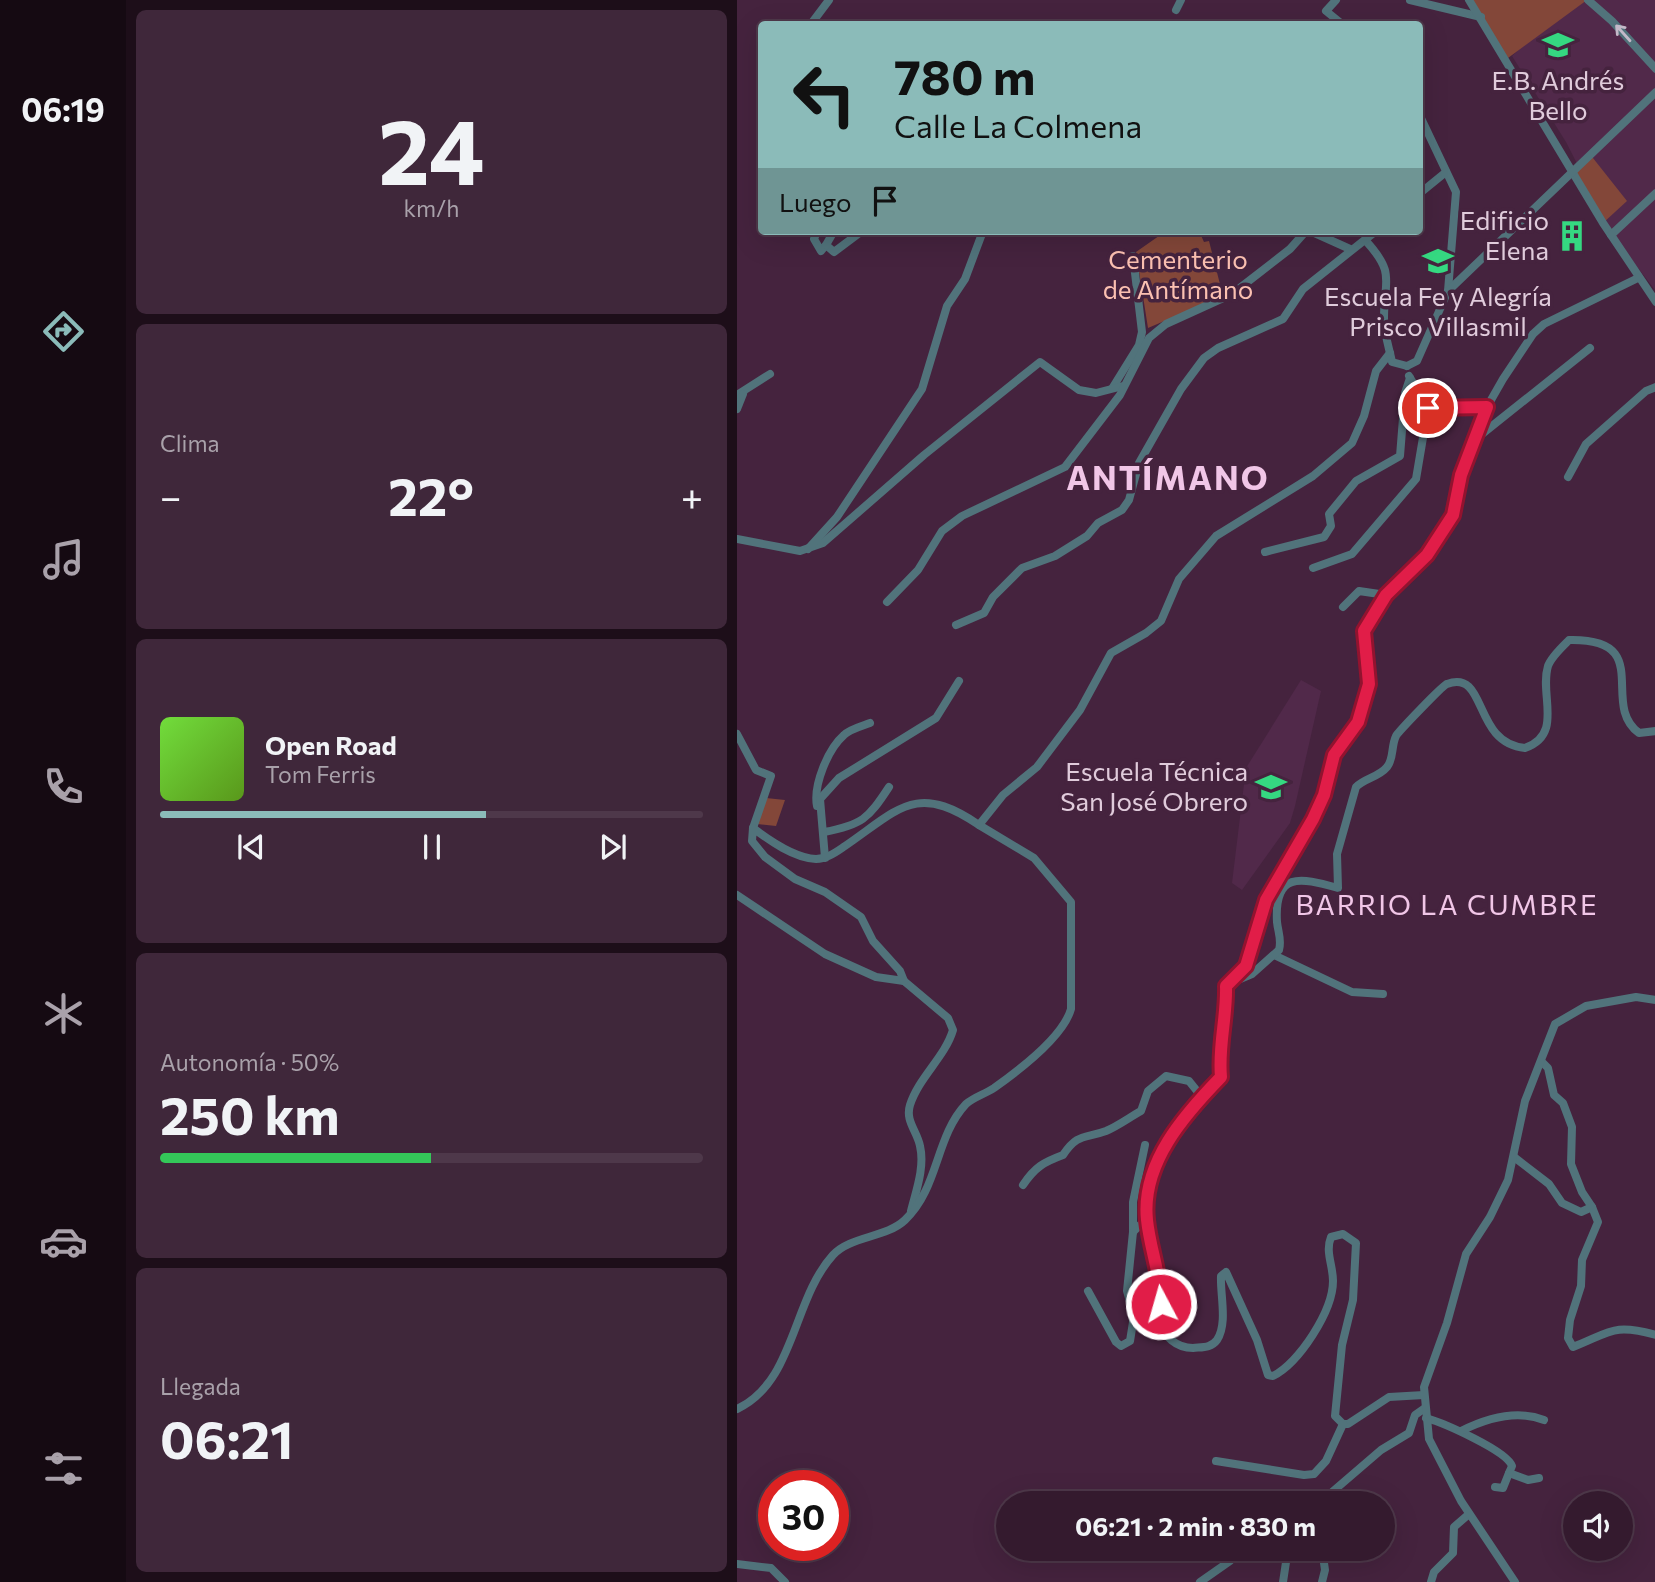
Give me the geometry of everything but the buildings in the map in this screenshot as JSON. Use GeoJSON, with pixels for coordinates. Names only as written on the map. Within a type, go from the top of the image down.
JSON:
{"type":"FeatureCollection","features":[{"type":"Feature","properties":{"kind":"street"},"geometry":{"type":"LineString","coordinates":[[813,21],[829,0]]}},
{"type":"Feature","properties":{"kind":"street"},"geometry":{"type":"LineString","coordinates":[[1176,10],[1181,0]]}},
{"type":"Feature","properties":{"kind":"street"},"geometry":{"type":"LineString","coordinates":[[1336,0],[1326,11],[1338,21]]}},
{"type":"Feature","properties":{"kind":"street"},"geometry":{"type":"LineString","coordinates":[[1410,0],[1481,18]]}},
{"type":"Feature","properties":{"kind":"street"},"geometry":{"type":"LineString","coordinates":[[1469,0],[1611,235],[1654,298]]}},
{"type":"Feature","properties":{"kind":"street"},"geometry":{"type":"LineString","coordinates":[[1588,0],[1612,21],[1655,69]]}},
{"type":"Feature","properties":{"kind":"street"},"geometry":{"type":"LineString","coordinates":[[1448,291],[1655,92]]}},
{"type":"Feature","properties":{"kind":"street"},"geometry":{"type":"LineString","coordinates":[[1366,241],[1385,269],[1388,281],[1384,317],[1392,362],[1407,366],[1417,361],[1448,291],[1456,192],[1423,123]]}},
{"type":"Feature","properties":{"kind":"street"},"geometry":{"type":"LineString","coordinates":[[1423,191],[1446,172]]}},
{"type":"Feature","properties":{"kind":"street"},"geometry":{"type":"LineString","coordinates":[[1611,235],[1655,193]]}},
{"type":"Feature","properties":{"kind":"street"},"geometry":{"type":"LineString","coordinates":[[816,235],[815,239],[821,251],[832,235]]}},
{"type":"Feature","properties":{"kind":"street"},"geometry":{"type":"LineString","coordinates":[[826,245],[834,252],[857,235]]}},
{"type":"Feature","properties":{"kind":"street"},"geometry":{"type":"LineString","coordinates":[[806,551],[837,517],[922,388],[946,306],[965,279],[982,235]]}},
{"type":"Feature","properties":{"kind":"street"},"geometry":{"type":"LineString","coordinates":[[737,539],[779,549],[806,551],[823,543],[924,455],[1021,380],[1032,365],[1046,363],[1079,390],[1096,393],[1118,386],[1149,338],[1159,329],[1232,294],[1274,263],[1304,235]]}},
{"type":"Feature","properties":{"kind":"street"},"geometry":{"type":"LineString","coordinates":[[1317,235],[1350,249]]}},
{"type":"Feature","properties":{"kind":"street"},"geometry":{"type":"LineString","coordinates":[[956,625],[984,613],[993,597],[1022,568],[1055,556],[1087,536],[1098,523],[1122,510],[1129,500],[1138,463],[1181,389],[1204,358],[1218,348],[1283,319],[1303,289],[1350,249],[1372,235]]}},
{"type":"Feature","properties":{"kind":"street"},"geometry":{"type":"LineString","coordinates":[[887,602],[918,570],[942,531],[962,516],[1065,467],[1096,430],[1139,345],[1142,332],[1133,256]]}},
{"type":"Feature","properties":{"kind":"street"},"geometry":{"type":"LineString","coordinates":[[1424,1395],[1389,1397],[1352,1422],[1343,1424],[1338,1421],[1335,1410],[1342,1345],[1352,1300],[1357,1254],[1356,1242],[1352,1237],[1343,1234],[1331,1237],[1328,1247],[1333,1282],[1327,1308],[1288,1367],[1270,1376],[1226,1272],[1221,1276],[1221,1331],[1216,1342],[1208,1347],[1184,1348],[1172,1342],[1160,1321],[1161,1288],[1147,1218],[1147,1204],[1159,1161],[1170,1136],[1201,1096],[1221,1077],[1220,1054],[1227,1012],[1226,986],[1246,966],[1266,900],[1313,819],[1324,795],[1334,755],[1358,722],[1369,684],[1364,631],[1386,595],[1427,555],[1453,515],[1461,475],[1487,407],[1533,334],[1544,324],[1638,278]]}},
{"type":"Feature","properties":{"kind":"street"},"geometry":{"type":"LineString","coordinates":[[1474,441],[1491,424],[1590,348]]}},
{"type":"Feature","properties":{"kind":"street"},"geometry":{"type":"LineString","coordinates":[[979,825],[1003,795],[1037,767],[1080,710],[1111,653],[1147,633],[1161,621],[1179,579],[1216,536],[1313,476],[1352,443],[1364,416],[1376,371],[1390,354]]}},
{"type":"Feature","properties":{"kind":"street"},"geometry":{"type":"LineString","coordinates":[[1313,568],[1352,554],[1416,480],[1428,408],[1410,378],[1407,366]]}},
{"type":"Feature","properties":{"kind":"street"},"geometry":{"type":"LineString","coordinates":[[737,409],[740,395],[770,374]]}},
{"type":"Feature","properties":{"kind":"street"},"geometry":{"type":"LineString","coordinates":[[1265,552],[1324,537],[1331,526],[1329,514],[1356,481],[1400,456],[1405,393],[1410,378]]}},
{"type":"Feature","properties":{"kind":"street"},"geometry":{"type":"LineString","coordinates":[[1568,477],[1586,444],[1646,391],[1655,387]]}},
{"type":"Feature","properties":{"kind":"street"},"geometry":{"type":"LineString","coordinates":[[1428,408],[1487,407]]}},
{"type":"Feature","properties":{"kind":"street"},"geometry":{"type":"LineString","coordinates":[[1343,607],[1359,591],[1386,595]]}},
{"type":"Feature","properties":{"kind":"street"},"geometry":{"type":"LineString","coordinates":[[1226,986],[1251,974],[1274,956],[1281,944],[1277,895],[1284,885],[1294,879],[1338,888],[1337,854],[1356,788],[1385,770],[1391,762],[1392,748],[1401,728],[1421,713],[1440,686],[1452,682],[1470,688],[1478,698],[1491,732],[1502,742],[1525,748],[1543,738],[1547,727],[1548,666],[1569,640],[1587,640],[1608,646],[1624,659],[1628,667],[1625,698],[1627,719],[1639,733],[1655,731]]}},
{"type":"Feature","properties":{"kind":"street"},"geometry":{"type":"LineString","coordinates":[[825,858],[820,799],[839,778],[936,718],[959,681]]}},
{"type":"Feature","properties":{"kind":"street"},"geometry":{"type":"LineString","coordinates":[[821,811],[815,796],[832,754],[845,734],[870,723]]}},
{"type":"Feature","properties":{"kind":"street"},"geometry":{"type":"LineString","coordinates":[[737,734],[756,770],[771,776],[753,828],[752,841],[765,857],[795,879],[825,892],[861,917],[873,941],[900,971],[904,981],[948,1018],[953,1030],[949,1044],[910,1103],[908,1116],[920,1146],[921,1165],[910,1214]]}},
{"type":"Feature","properties":{"kind":"street"},"geometry":{"type":"LineString","coordinates":[[824,832],[862,822],[889,787]]}},
{"type":"Feature","properties":{"kind":"street"},"geometry":{"type":"LineString","coordinates":[[737,1409],[763,1394],[775,1373],[817,1274],[836,1252],[902,1223],[931,1185],[935,1165],[967,1103],[993,1089],[1022,1066],[1062,1029],[1071,1009],[1071,902],[1034,858],[948,806],[925,802],[906,806],[883,817],[825,858],[802,856],[753,828]]}},
{"type":"Feature","properties":{"kind":"street"},"geometry":{"type":"LineString","coordinates":[[737,895],[825,954],[876,977],[904,981]]}},
{"type":"Feature","properties":{"kind":"street"},"geometry":{"type":"LineString","coordinates":[[1274,956],[1352,992],[1383,994]]}},
{"type":"Feature","properties":{"kind":"street"},"geometry":{"type":"LineString","coordinates":[[1515,1582],[1469,1514],[1429,1439],[1424,1395],[1466,1254],[1490,1217],[1508,1180],[1525,1101],[1555,1024],[1586,1006],[1636,997],[1655,1000]]}},
{"type":"Feature","properties":{"kind":"street"},"geometry":{"type":"LineString","coordinates":[[1542,1062],[1548,1068],[1554,1095],[1563,1103],[1572,1128],[1571,1164],[1582,1192],[1599,1222],[1582,1260],[1581,1286],[1568,1338],[1573,1347],[1612,1328],[1631,1328],[1655,1335]]}},
{"type":"Feature","properties":{"kind":"street"},"geometry":{"type":"LineString","coordinates":[[1023,1185],[1034,1169],[1048,1158],[1063,1155],[1072,1142],[1088,1133],[1105,1131],[1141,1111],[1148,1091],[1166,1076],[1189,1081],[1201,1096]]}},
{"type":"Feature","properties":{"kind":"street"},"geometry":{"type":"LineString","coordinates":[[1088,1291],[1116,1342],[1121,1346],[1127,1343],[1133,1333],[1134,1315],[1127,1291],[1133,1202],[1145,1145]]}},
{"type":"Feature","properties":{"kind":"street"},"geometry":{"type":"LineString","coordinates":[[1514,1157],[1549,1184],[1562,1203],[1581,1212],[1592,1207]]}},
{"type":"Feature","properties":{"kind":"street"},"geometry":{"type":"LineString","coordinates":[[1133,1232],[1147,1218]]}},
{"type":"Feature","properties":{"kind":"street"},"geometry":{"type":"LineString","coordinates":[[1333,1491],[1381,1450],[1409,1433],[1415,1415],[1426,1413],[1510,1460],[1509,1473],[1503,1488],[1495,1487]]}},
{"type":"Feature","properties":{"kind":"street"},"geometry":{"type":"LineString","coordinates":[[1461,1431],[1492,1416],[1512,1418],[1528,1414],[1544,1419]]}},
{"type":"Feature","properties":{"kind":"street"},"geometry":{"type":"LineString","coordinates":[[1216,1461],[1304,1475],[1314,1474],[1326,1461],[1343,1424]]}},
{"type":"Feature","properties":{"kind":"street"},"geometry":{"type":"LineString","coordinates":[[1509,1473],[1528,1480],[1539,1478]]}},
{"type":"Feature","properties":{"kind":"street"},"geometry":{"type":"LineString","coordinates":[[1431,1582],[1434,1572],[1453,1553],[1454,1527],[1469,1514]]}},
{"type":"Feature","properties":{"kind":"street"},"geometry":{"type":"LineString","coordinates":[[1200,1582],[1230,1561]]}},
{"type":"Feature","properties":{"kind":"street"},"geometry":{"type":"LineString","coordinates":[[1283,1582],[1286,1561]]}},
{"type":"Feature","properties":{"kind":"street"},"geometry":{"type":"LineString","coordinates":[[1322,1582],[1325,1570],[1323,1561]]}},
{"type":"Feature","properties":{"kind":"street"},"geometry":{"type":"LineString","coordinates":[[737,1564],[771,1568],[785,1582]]}},
{"type":"Feature","properties":{"kind":"shaded area"},"geometry":{"type":"Polygon","coordinates":[[[1570,0],[1655,0],[1655,290],[1615,238],[1566,142],[1512,56],[1570,0]]]}},
{"type":"Feature","properties":{"kind":"shaded area","name":"Escuela Técnica San José Obrero"},"geometry":{"type":"Polygon","coordinates":[[[1301,680],[1321,691],[1295,806],[1290,823],[1242,890],[1232,883],[1246,768],[1301,680]]]}},
{"type":"Feature","properties":{"kind":"green space"},"geometry":{"type":"Polygon","coordinates":[[[1470,0],[1587,0],[1508,58],[1470,0]]]}},
{"type":"Feature","properties":{"kind":"green space"},"geometry":{"type":"Polygon","coordinates":[[[1589,153],[1627,201],[1603,223],[1571,170],[1589,153]]]}},
{"type":"Feature","properties":{"kind":"green space","name":"Cementerio de Antímano"},"geometry":{"type":"Polygon","coordinates":[[[1160,235],[1201,235],[1204,242],[1209,241],[1223,296],[1148,328],[1136,252],[1160,235]]]}},
{"type":"Feature","properties":{"kind":"green space"},"geometry":{"type":"Polygon","coordinates":[[[766,798],[785,800],[776,826],[757,824],[766,798]]]}},
{"type":"Feature","properties":{"kind":"place","name":"E.B. Andrés Bello"},"geometry":{"type":"Point","coordinates":[1558,45]}},
{"type":"Feature","properties":{"kind":"place","name":"Edificio Elena"},"geometry":{"type":"Point","coordinates":[1572,236]}},
{"type":"Feature","properties":{"kind":"place","name":"Escuela Fe y Alegría Prisco Villasmil"},"geometry":{"type":"Point","coordinates":[1438,261]}},
{"type":"Feature","properties":{"kind":"place","name":"Escuela Técnica San José Obrero"},"geometry":{"type":"Point","coordinates":[1271,787]}},
{"type":"Feature","properties":{"kind":"district","name":"ANTÍMANO"},"geometry":{"type":"Point","coordinates":[1168,478]}},
{"type":"Feature","properties":{"kind":"district","name":"BARRIO LA CUMBRE"},"geometry":{"type":"Point","coordinates":[1447,905]}},
{"type":"Feature","properties":{"kind":"route"},"geometry":{"type":"LineString","coordinates":[[1161,1304],[1161,1288],[1147,1218],[1147,1204],[1154,1173],[1170,1136],[1201,1096],[1221,1077],[1220,1054],[1227,1012],[1226,986],[1246,966],[1266,900],[1313,819],[1324,795],[1334,755],[1358,722],[1369,684],[1364,631],[1386,595],[1427,555],[1453,515],[1459,499],[1461,475],[1487,407],[1428,408]]}}]}
